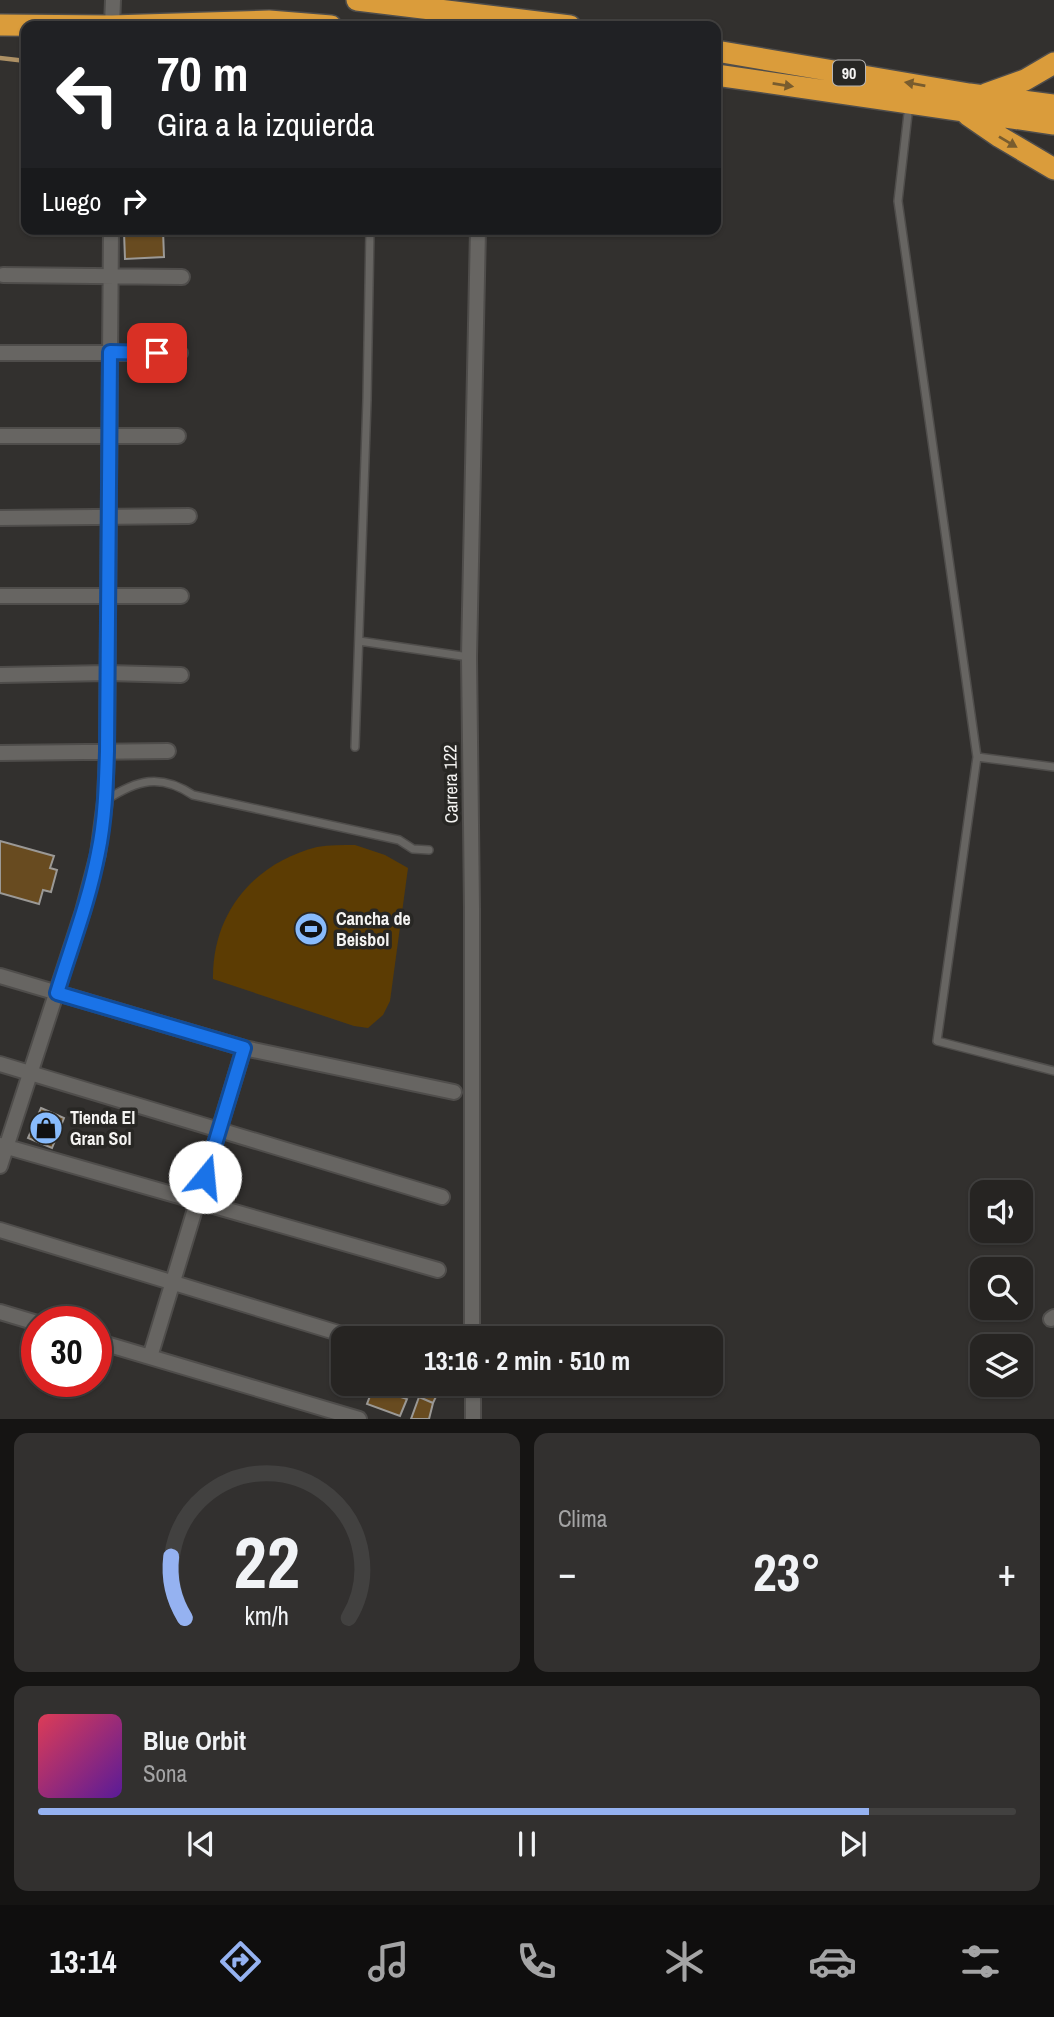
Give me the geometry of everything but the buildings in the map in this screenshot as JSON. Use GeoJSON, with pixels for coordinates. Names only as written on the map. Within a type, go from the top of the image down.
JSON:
{"type":"FeatureCollection","features":[{"type":"Feature","properties":{"kind":"highway"},"geometry":{"type":"LineString","coordinates":[[357,0],[492,21]]}},
{"type":"Feature","properties":{"kind":"highway"},"geometry":{"type":"LineString","coordinates":[[0,25],[21,25]]}},
{"type":"Feature","properties":{"kind":"highway","name":"90"},"geometry":{"type":"LineString","coordinates":[[721,52],[982,96],[1054,105]]}},
{"type":"Feature","properties":{"kind":"highway"},"geometry":{"type":"LineString","coordinates":[[982,96],[1014,85],[1054,63]]}},
{"type":"Feature","properties":{"kind":"highway","name":"90"},"geometry":{"type":"LineString","coordinates":[[721,76],[1054,124]]}},
{"type":"Feature","properties":{"kind":"highway"},"geometry":{"type":"LineString","coordinates":[[963,111],[1054,169]]}},
{"type":"Feature","properties":{"kind":"street"},"geometry":{"type":"LineString","coordinates":[[112,21],[113,0]]}},
{"type":"Feature","properties":{"kind":"street"},"geometry":{"type":"LineString","coordinates":[[0,1166],[3,1146],[83,911],[98,853],[105,801],[111,235]]}},
{"type":"Feature","properties":{"kind":"street","name":"Carrera 122"},"geometry":{"type":"LineString","coordinates":[[472,1326],[469,657],[478,235]]}},
{"type":"Feature","properties":{"kind":"street"},"geometry":{"type":"LineString","coordinates":[[3,275],[182,277]]}},
{"type":"Feature","properties":{"kind":"street"},"geometry":{"type":"LineString","coordinates":[[0,353],[180,353]]}},
{"type":"Feature","properties":{"kind":"street"},"geometry":{"type":"LineString","coordinates":[[0,436],[178,436]]}},
{"type":"Feature","properties":{"kind":"street"},"geometry":{"type":"LineString","coordinates":[[0,518],[189,516]]}},
{"type":"Feature","properties":{"kind":"street"},"geometry":{"type":"LineString","coordinates":[[0,596],[181,596]]}},
{"type":"Feature","properties":{"kind":"street"},"geometry":{"type":"LineString","coordinates":[[0,675],[181,674]]}},
{"type":"Feature","properties":{"kind":"street"},"geometry":{"type":"LineString","coordinates":[[0,753],[168,751]]}},
{"type":"Feature","properties":{"kind":"street"},"geometry":{"type":"LineString","coordinates":[[0,976],[244,1048],[454,1093]]}},
{"type":"Feature","properties":{"kind":"street"},"geometry":{"type":"LineString","coordinates":[[150,1357],[244,1048]]}},
{"type":"Feature","properties":{"kind":"street"},"geometry":{"type":"LineString","coordinates":[[0,1064],[442,1197]]}},
{"type":"Feature","properties":{"kind":"street"},"geometry":{"type":"LineString","coordinates":[[3,1146],[438,1270]]}},
{"type":"Feature","properties":{"kind":"street"},"geometry":{"type":"LineString","coordinates":[[0,1230],[331,1331]]}},
{"type":"Feature","properties":{"kind":"street"},"geometry":{"type":"LineString","coordinates":[[0,1311],[21,1318]]}},
{"type":"Feature","properties":{"kind":"street"},"geometry":{"type":"LineString","coordinates":[[112,1346],[359,1419]]}},
{"type":"Feature","properties":{"kind":"street"},"geometry":{"type":"LineString","coordinates":[[472,1396],[473,1419]]}},
{"type":"Feature","properties":{"kind":"lane"},"geometry":{"type":"LineString","coordinates":[[909,104],[898,201],[977,757],[937,1041],[1054,1071]]}},
{"type":"Feature","properties":{"kind":"lane"},"geometry":{"type":"LineString","coordinates":[[355,747],[370,235]]}},
{"type":"Feature","properties":{"kind":"lane"},"geometry":{"type":"LineString","coordinates":[[359,641],[469,657]]}},
{"type":"Feature","properties":{"kind":"lane"},"geometry":{"type":"LineString","coordinates":[[977,757],[1054,767]]}},
{"type":"Feature","properties":{"kind":"lane"},"geometry":{"type":"LineString","coordinates":[[105,801],[123,789],[157,781],[178,785],[193,795],[399,840],[413,849],[429,850]]}},
{"type":"Feature","properties":{"kind":"shaded area","name":"Cancha de Beisbol"},"geometry":{"type":"Polygon","coordinates":[[[355,845],[385,855],[408,868],[390,1001],[383,1015],[368,1028],[354,1026],[213,979],[220,933],[229,912],[256,878],[274,865],[317,847],[355,845]]]}},
{"type":"Feature","properties":{"kind":"waterway"},"geometry":{"type":"LineString","coordinates":[[0,58],[21,60]]}},
{"type":"Feature","properties":{"kind":"place","name":"Cancha de Beisbol"},"geometry":{"type":"Point","coordinates":[311,929]}},
{"type":"Feature","properties":{"kind":"place","name":"Tienda El Gran Sol"},"geometry":{"type":"Point","coordinates":[46,1128]}},
{"type":"Feature","properties":{"kind":"route"},"geometry":{"type":"LineString","coordinates":[[157,353],[110,352],[105,801],[98,853],[57,993],[244,1048],[205,1177]]}}]}
